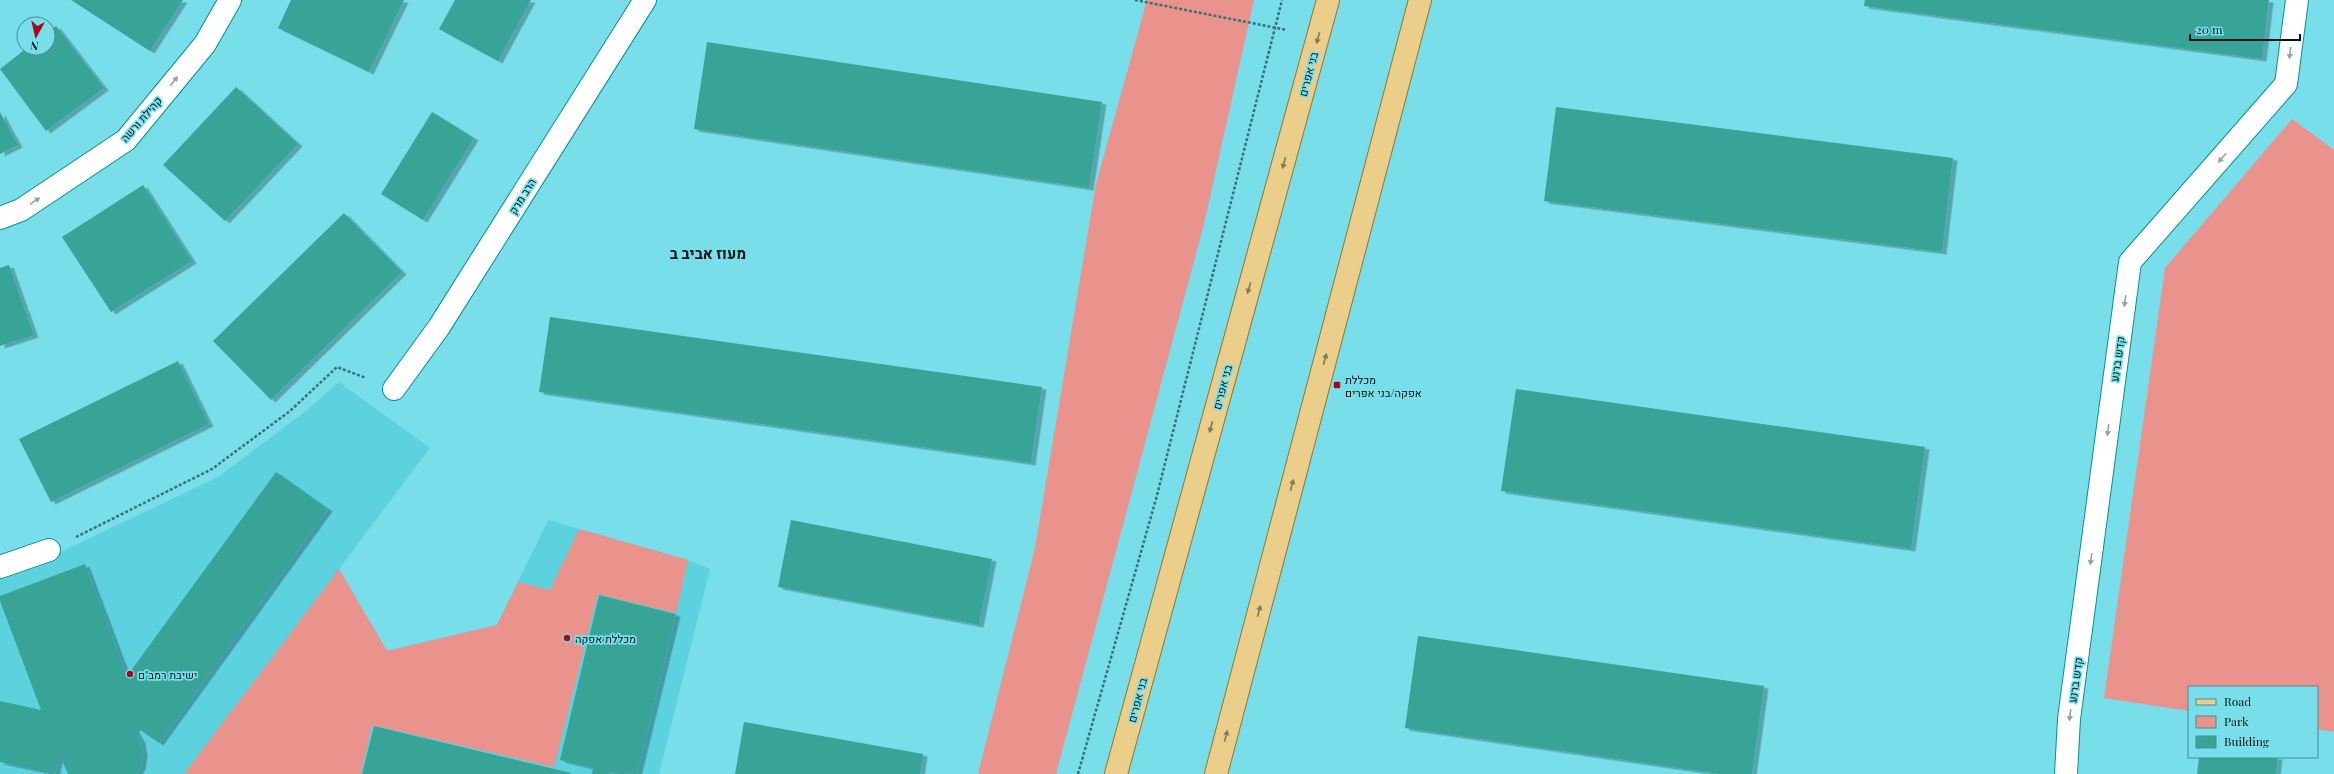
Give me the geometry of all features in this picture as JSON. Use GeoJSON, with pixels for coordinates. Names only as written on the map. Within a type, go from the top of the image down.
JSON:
{"type":"FeatureCollection","features":[{"type":"Feature","properties":{"kind":"main road","name":"בני אפרים"},"geometry":{"type":"LineString","coordinates":[[1116,774],[1328,0]]}},
{"type":"Feature","properties":{"kind":"main road"},"geometry":{"type":"LineString","coordinates":[[1216,774],[1420,0]]}},
{"type":"Feature","properties":{"kind":"street","name":"קהילת ורשה"},"geometry":{"type":"LineString","coordinates":[[0,218],[21,210],[126,140],[204,44],[230,0]]}},
{"type":"Feature","properties":{"kind":"street","name":"הרב מרק"},"geometry":{"type":"LineString","coordinates":[[394,389],[443,320],[645,0]]}},
{"type":"Feature","properties":{"kind":"street","name":"קדש ברנע"},"geometry":{"type":"LineString","coordinates":[[2066,774],[2069,719],[2130,262],[2286,84],[2297,0]]}},
{"type":"Feature","properties":{"kind":"street"},"geometry":{"type":"LineString","coordinates":[[0,566],[49,550]]}},
{"type":"Feature","properties":{"kind":"path"},"geometry":{"type":"LineString","coordinates":[[1134,0],[1318,36]]}},
{"type":"Feature","properties":{"kind":"path"},"geometry":{"type":"LineString","coordinates":[[1078,774],[1156,500],[1282,0]]}},
{"type":"Feature","properties":{"kind":"path"},"geometry":{"type":"LineString","coordinates":[[49,550],[212,469],[290,411],[337,367],[394,389]]}},
{"type":"Feature","properties":{"kind":"shaded area"},"geometry":{"type":"Polygon","coordinates":[[[339,382],[430,448],[339,569],[387,651],[497,625],[548,520],[688,560],[710,569],[659,774],[0,774],[0,575],[52,556],[218,477],[306,411],[339,382]]]}},
{"type":"Feature","properties":{"kind":"green space"},"geometry":{"type":"Polygon","coordinates":[[[1147,0],[1254,0],[1204,224],[1056,774],[978,774],[1035,548],[1096,184],[1147,0]]]}},
{"type":"Feature","properties":{"kind":"green space"},"geometry":{"type":"Polygon","coordinates":[[[2292,119],[2334,150],[2334,732],[2318,729],[2318,686],[2188,686],[2188,711],[2104,698],[2165,268],[2292,119]]]}},
{"type":"Feature","properties":{"kind":"green space","name":"מכללת אפקה"},"geometry":{"type":"Polygon","coordinates":[[[579,529],[688,560],[676,613],[598,594],[554,767],[372,725],[361,774],[184,774],[339,569],[387,651],[497,625],[518,582],[550,590],[579,529]]]}},
{"type":"Feature","properties":{"kind":"building"},"geometry":{"type":"Polygon","coordinates":[[[71,0],[183,0],[150,51],[71,0]]]}},
{"type":"Feature","properties":{"kind":"building"},"geometry":{"type":"Polygon","coordinates":[[[291,0],[404,0],[369,72],[278,28],[291,0]]]}},
{"type":"Feature","properties":{"kind":"building"},"geometry":{"type":"Polygon","coordinates":[[[455,0],[531,0],[498,61],[439,29],[455,0]]]}},
{"type":"Feature","properties":{"kind":"building"},"geometry":{"type":"Polygon","coordinates":[[[1865,0],[2269,0],[2262,59],[1864,6],[1865,0]]]}},
{"type":"Feature","properties":{"kind":"building"},"geometry":{"type":"Polygon","coordinates":[[[56,26],[104,88],[46,131],[0,69],[17,56],[56,56],[56,26]]]}},
{"type":"Feature","properties":{"kind":"building"},"geometry":{"type":"Polygon","coordinates":[[[707,42],[1102,102],[1089,188],[694,129],[707,42]]]}},
{"type":"Feature","properties":{"kind":"building"},"geometry":{"type":"Polygon","coordinates":[[[236,87],[298,144],[225,221],[163,165],[236,87]]]}},
{"type":"Feature","properties":{"kind":"building"},"geometry":{"type":"Polygon","coordinates":[[[1556,107],[1953,158],[1942,252],[1544,201],[1556,107]]]}},
{"type":"Feature","properties":{"kind":"building"},"geometry":{"type":"Polygon","coordinates":[[[0,112],[18,145],[0,154],[0,112]]]}},
{"type":"Feature","properties":{"kind":"building"},"geometry":{"type":"Polygon","coordinates":[[[432,112],[474,138],[423,220],[381,194],[432,112]]]}},
{"type":"Feature","properties":{"kind":"building"},"geometry":{"type":"Polygon","coordinates":[[[143,185],[192,261],[111,312],[62,237],[143,185]]]}},
{"type":"Feature","properties":{"kind":"building"},"geometry":{"type":"Polygon","coordinates":[[[344,213],[402,272],[271,400],[213,341],[344,213]]]}},
{"type":"Feature","properties":{"kind":"building"},"geometry":{"type":"Polygon","coordinates":[[[9,265],[34,335],[0,346],[0,268],[9,265]]]}},
{"type":"Feature","properties":{"kind":"building"},"geometry":{"type":"Polygon","coordinates":[[[550,317],[1042,387],[1031,463],[539,392],[550,317]]]}},
{"type":"Feature","properties":{"kind":"building"},"geometry":{"type":"Polygon","coordinates":[[[178,361],[209,424],[51,502],[19,439],[178,361]]]}},
{"type":"Feature","properties":{"kind":"building"},"geometry":{"type":"Polygon","coordinates":[[[1516,389],[1925,447],[1911,549],[1501,491],[1516,389]]]}},
{"type":"Feature","properties":{"kind":"building"},"geometry":{"type":"Polygon","coordinates":[[[276,472],[328,509],[159,743],[136,727],[135,730],[141,741],[143,754],[141,767],[137,774],[68,774],[63,763],[63,750],[61,749],[55,774],[0,762],[0,701],[41,710],[0,601],[0,596],[85,564],[127,676],[276,472]]]}},
{"type":"Feature","properties":{"kind":"building"},"geometry":{"type":"Polygon","coordinates":[[[791,520],[992,559],[979,625],[778,587],[791,520]]]}},
{"type":"Feature","properties":{"kind":"building"},"geometry":{"type":"Polygon","coordinates":[[[599,595],[676,614],[637,774],[610,772],[609,774],[592,774],[593,768],[560,760],[599,595]]]}},
{"type":"Feature","properties":{"kind":"building"},"geometry":{"type":"Polygon","coordinates":[[[1418,636],[1764,686],[1752,774],[1720,774],[1405,728],[1418,636]]]}},
{"type":"Feature","properties":{"kind":"building"},"geometry":{"type":"Polygon","coordinates":[[[744,722],[923,754],[920,774],[735,774],[744,722]]]}},
{"type":"Feature","properties":{"kind":"building"},"geometry":{"type":"Polygon","coordinates":[[[374,726],[571,773],[571,774],[362,774],[374,726]]]}},
{"type":"Feature","properties":{"kind":"building"},"geometry":{"type":"Polygon","coordinates":[[[2199,758],[2278,758],[2276,774],[2197,774],[2199,758]]]}},
{"type":"Feature","properties":{"kind":"place","name":"מכללת אפקה/בני אפרים"},"geometry":{"type":"Point","coordinates":[1337,385]}},
{"type":"Feature","properties":{"kind":"place","name":"מכללת אפקה"},"geometry":{"type":"Point","coordinates":[567,638]}},
{"type":"Feature","properties":{"kind":"place","name":"ישיבת רמב\"ם"},"geometry":{"type":"Point","coordinates":[130,674]}},
{"type":"Feature","properties":{"kind":"district","name":"מעוז אביב ב"},"geometry":{"type":"Point","coordinates":[708,253]}}]}
